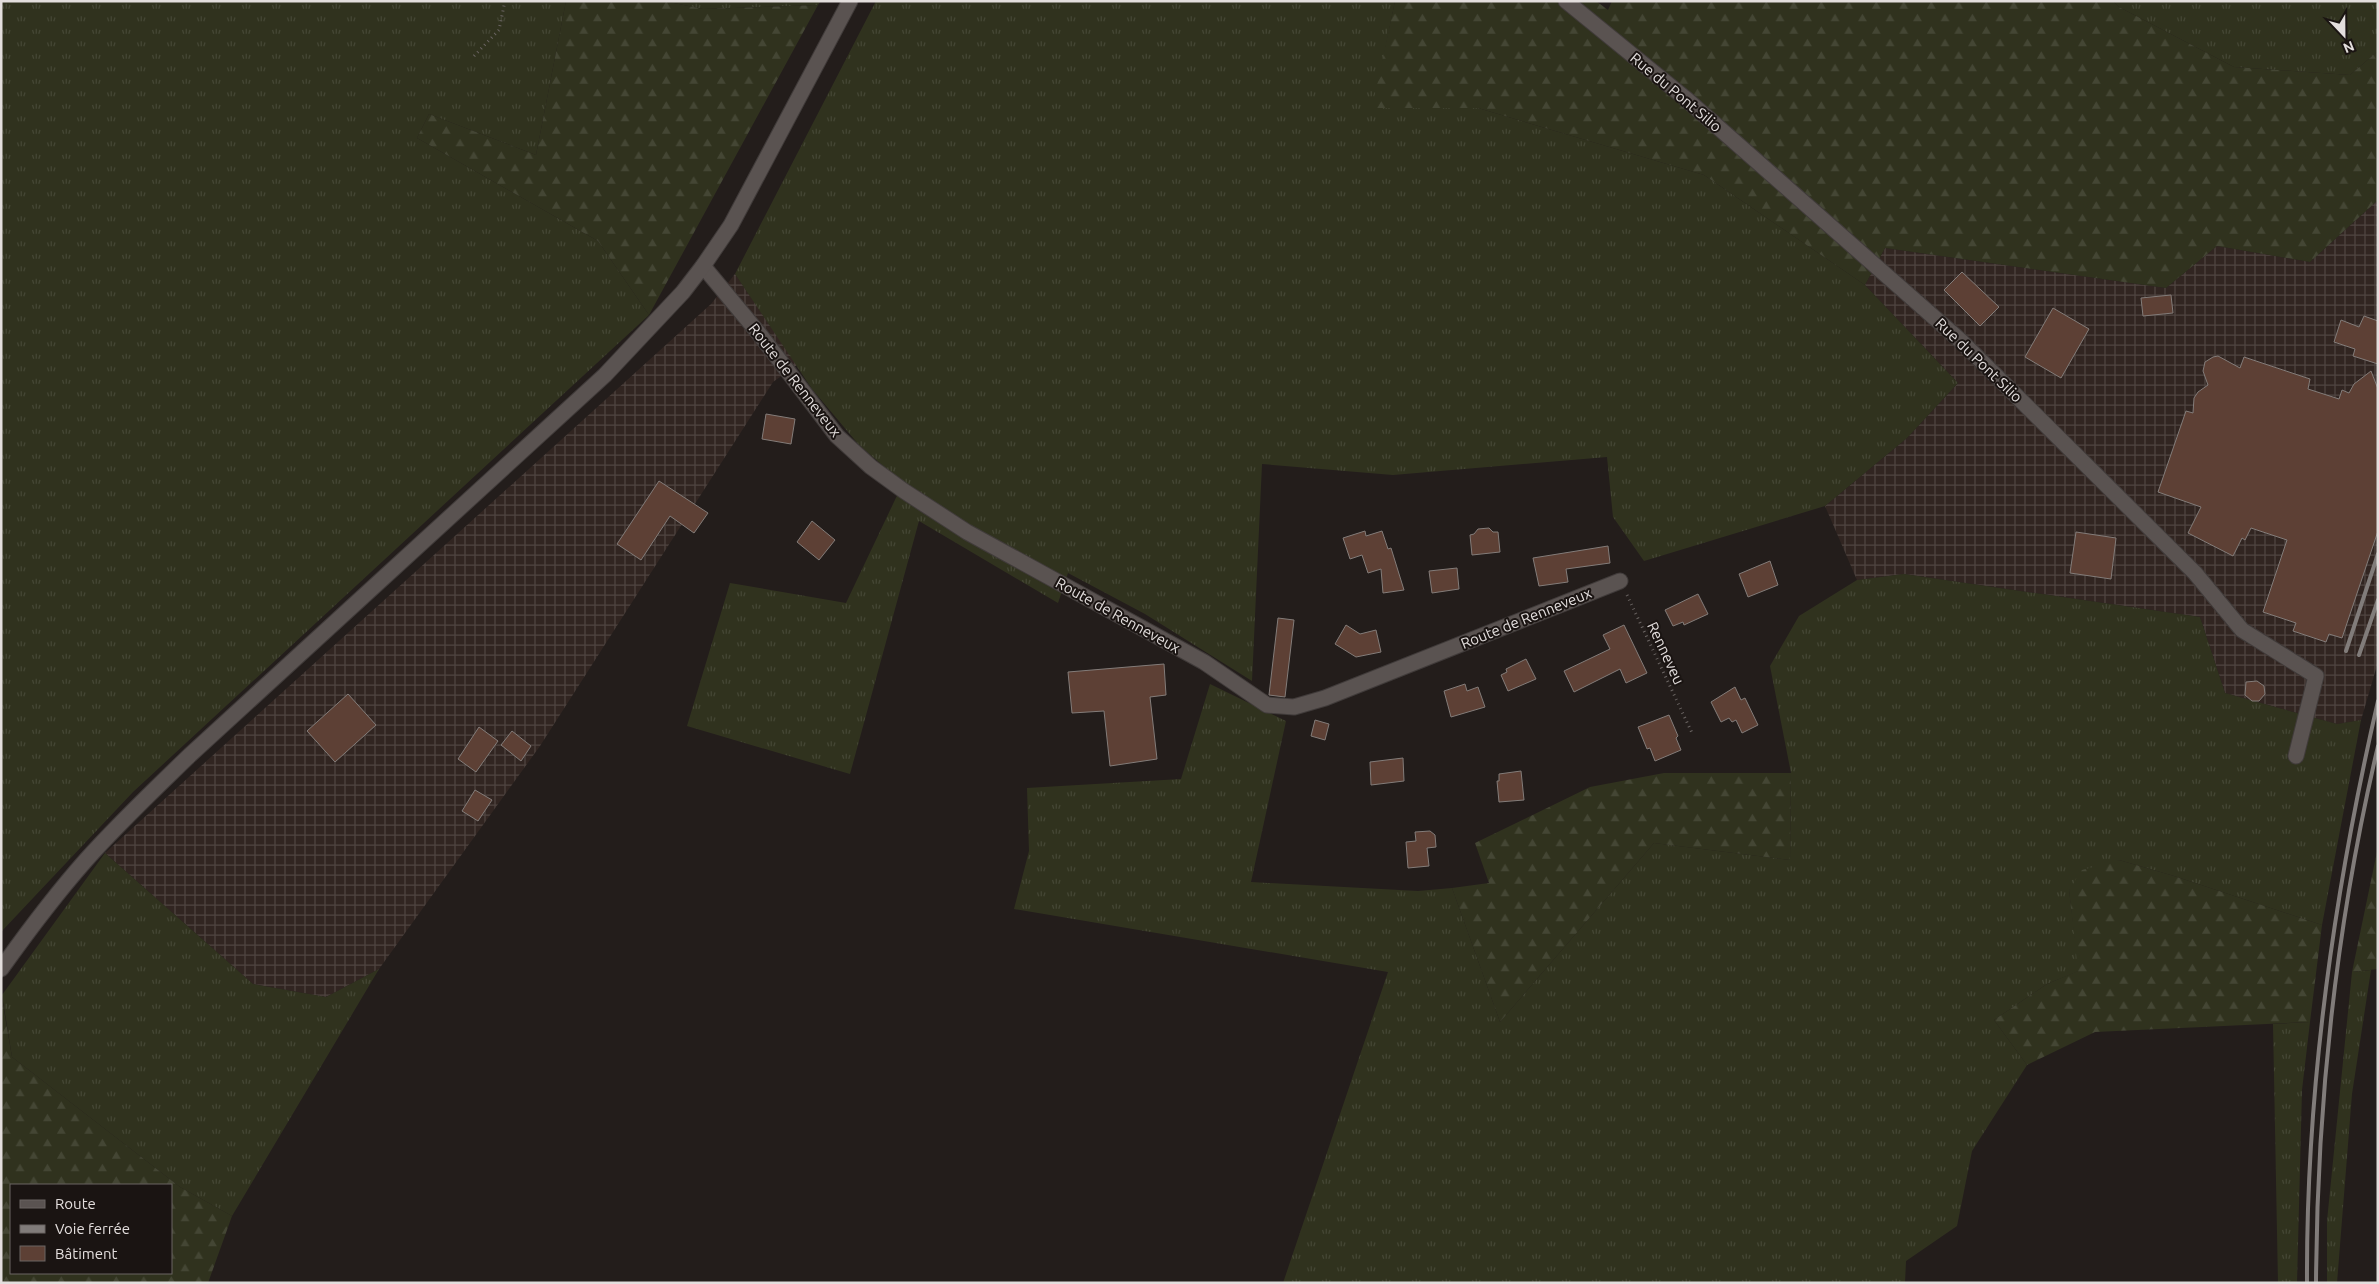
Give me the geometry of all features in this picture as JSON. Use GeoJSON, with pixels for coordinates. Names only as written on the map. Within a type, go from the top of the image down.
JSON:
{"type":"FeatureCollection","features":[{"type":"Feature","properties":{"kind":"street"},"geometry":{"type":"LineString","coordinates":[[1,968],[58,894],[136,808],[190,755],[605,375],[677,298],[703,266],[731,225],[850,1]]}},
{"type":"Feature","properties":{"kind":"street","name":"Rue du Pont Silio"},"geometry":{"type":"LineString","coordinates":[[1566,1],[1685,98],[1962,342],[2195,574],[2242,630],[2316,676],[2296,756]]}},
{"type":"Feature","properties":{"kind":"street","name":"Route de Renneveux"},"geometry":{"type":"LineString","coordinates":[[703,266],[761,336],[837,436],[871,467],[967,532],[1204,662],[1267,705],[1294,707],[1325,698],[1620,581]]}},
{"type":"Feature","properties":{"kind":"path"},"geometry":{"type":"LineString","coordinates":[[474,56],[499,30],[506,1]]}},
{"type":"Feature","properties":{"kind":"path","name":"Renneveu"},"geometry":{"type":"LineString","coordinates":[[1620,581],[1692,735]]}},
{"type":"Feature","properties":{"kind":"shaded area"},"geometry":{"type":"Polygon","coordinates":[[[2378,200],[2378,662],[2361,720],[2337,724],[2225,693],[2200,617],[1904,574],[1857,580],[1825,506],[1907,438],[1958,383],[1865,285],[1885,248],[2166,288],[2217,246],[2310,262],[2378,200]]]}},
{"type":"Feature","properties":{"kind":"shaded area"},"geometry":{"type":"Polygon","coordinates":[[[735,274],[797,365],[773,382],[540,746],[379,969],[326,997],[253,984],[105,853],[711,304],[735,274]]]}},
{"type":"Feature","properties":{"kind":"green space"},"geometry":{"type":"Polygon","coordinates":[[[1,1],[566,1],[536,155],[429,114],[417,138],[598,241],[649,315],[133,792],[1,932],[1,1]]]}},
{"type":"Feature","properties":{"kind":"green space"},"geometry":{"type":"Polygon","coordinates":[[[566,1],[664,1],[703,9],[818,5],[649,315],[598,241],[417,138],[429,114],[536,155],[566,1]]]}},
{"type":"Feature","properties":{"kind":"green space"},"geometry":{"type":"Polygon","coordinates":[[[664,1],[821,1],[818,5],[703,9],[664,1]]]}},
{"type":"Feature","properties":{"kind":"green space"},"geometry":{"type":"Polygon","coordinates":[[[876,1],[1395,1],[1373,108],[1478,108],[1704,175],[1865,285],[1958,383],[1907,438],[1825,506],[1644,561],[1613,517],[1607,457],[1393,475],[1262,464],[1252,681],[1145,614],[1068,573],[1058,603],[919,521],[850,774],[687,726],[730,583],[846,603],[903,483],[859,445],[812,389],[735,274],[876,1]]]}},
{"type":"Feature","properties":{"kind":"green space"},"geometry":{"type":"Polygon","coordinates":[[[1395,1],[1596,1],[1608,10],[1612,1],[2113,1],[2119,7],[2234,67],[2350,75],[2378,51],[2378,200],[2310,262],[2217,246],[2166,288],[1885,248],[1865,285],[1704,175],[1478,108],[1372,108],[1395,1]]]}},
{"type":"Feature","properties":{"kind":"green space"},"geometry":{"type":"Polygon","coordinates":[[[2113,1],[2378,1],[2378,51],[2350,75],[2234,67],[2119,7],[2113,1]]]}},
{"type":"Feature","properties":{"kind":"green space"},"geometry":{"type":"Polygon","coordinates":[[[1904,574],[2200,617],[2225,693],[2337,724],[2361,720],[2322,925],[2174,876],[2119,860],[2069,890],[2079,971],[2047,984],[1994,1020],[2027,1065],[1972,1151],[1957,1226],[1906,1261],[1905,1283],[1283,1283],[1388,972],[1014,909],[1029,851],[1027,788],[1181,779],[1210,684],[1286,721],[1251,882],[1418,891],[1452,888],[1500,1022],[1654,843],[1790,860],[1791,773],[1770,666],[1799,616],[1857,580],[1904,574]]]}},
{"type":"Feature","properties":{"kind":"green space"},"geometry":{"type":"Polygon","coordinates":[[[1664,773],[1791,773],[1790,860],[1654,843],[1500,1022],[1452,888],[1489,883],[1475,843],[1590,787],[1664,773]]]}},
{"type":"Feature","properties":{"kind":"green space"},"geometry":{"type":"Polygon","coordinates":[[[2378,847],[2378,969],[2352,972],[2378,847]]]}},
{"type":"Feature","properties":{"kind":"green space"},"geometry":{"type":"Polygon","coordinates":[[[105,853],[253,984],[326,997],[379,969],[232,1216],[180,1187],[12,1057],[2,995],[105,853]]]}},
{"type":"Feature","properties":{"kind":"green space"},"geometry":{"type":"Polygon","coordinates":[[[2119,860],[2174,876],[2322,925],[2310,1022],[2095,1032],[2027,1065],[1994,1020],[2047,984],[2078,971],[2069,890],[2082,870],[2119,860]]]}},
{"type":"Feature","properties":{"kind":"green space"},"geometry":{"type":"Polygon","coordinates":[[[2371,970],[2352,1094],[2337,1283],[2327,1283],[2327,1221],[2352,972],[2371,970]]]}},
{"type":"Feature","properties":{"kind":"green space"},"geometry":{"type":"Polygon","coordinates":[[[1,993],[12,1057],[180,1187],[232,1216],[208,1283],[1,1283],[1,993]]]}},
{"type":"Feature","properties":{"kind":"green space"},"geometry":{"type":"Polygon","coordinates":[[[2310,1022],[2302,1090],[2297,1283],[2278,1283],[2273,1024],[2310,1022]]]}},
{"type":"Feature","properties":{"kind":"building"},"geometry":{"type":"Polygon","coordinates":[[[1962,272],[1999,307],[1980,326],[1944,290],[1962,272]]]}},
{"type":"Feature","properties":{"kind":"building"},"geometry":{"type":"Polygon","coordinates":[[[2171,295],[2173,313],[2143,316],[2141,298],[2171,295]]]}},
{"type":"Feature","properties":{"kind":"building"},"geometry":{"type":"Polygon","coordinates":[[[2053,308],[2089,329],[2061,378],[2025,357],[2053,308]]]}},
{"type":"Feature","properties":{"kind":"building"},"geometry":{"type":"Polygon","coordinates":[[[2364,316],[2378,321],[2378,364],[2353,356],[2355,349],[2334,342],[2341,320],[2359,327],[2364,316]]]}},
{"type":"Feature","properties":{"kind":"building"},"geometry":{"type":"Polygon","coordinates":[[[2218,356],[2240,368],[2244,357],[2310,379],[2308,389],[2339,399],[2342,390],[2349,393],[2354,384],[2371,371],[2378,389],[2378,531],[2342,638],[2329,634],[2326,642],[2293,631],[2296,623],[2263,612],[2287,540],[2251,528],[2245,540],[2242,538],[2233,556],[2188,533],[2201,507],[2158,492],[2186,411],[2193,413],[2194,398],[2198,392],[2208,385],[2203,371],[2205,362],[2218,356]]]}},
{"type":"Feature","properties":{"kind":"building"},"geometry":{"type":"Polygon","coordinates":[[[766,414],[795,419],[791,444],[762,439],[766,414]]]}},
{"type":"Feature","properties":{"kind":"building"},"geometry":{"type":"Polygon","coordinates":[[[659,481],[708,513],[694,533],[670,516],[641,560],[617,544],[659,481]]]}},
{"type":"Feature","properties":{"kind":"building"},"geometry":{"type":"Polygon","coordinates":[[[812,521],[835,540],[819,560],[797,542],[812,521]]]}},
{"type":"Feature","properties":{"kind":"building"},"geometry":{"type":"Polygon","coordinates":[[[1489,528],[1493,532],[1498,532],[1500,552],[1472,555],[1470,535],[1474,534],[1478,529],[1489,528]]]}},
{"type":"Feature","properties":{"kind":"building"},"geometry":{"type":"Polygon","coordinates":[[[1365,531],[1366,536],[1382,531],[1388,549],[1391,548],[1404,590],[1383,593],[1381,569],[1368,573],[1362,555],[1350,559],[1343,538],[1365,531]]]}},
{"type":"Feature","properties":{"kind":"building"},"geometry":{"type":"Polygon","coordinates":[[[2076,532],[2116,538],[2111,579],[2070,573],[2076,532]]]}},
{"type":"Feature","properties":{"kind":"building"},"geometry":{"type":"Polygon","coordinates":[[[1608,546],[1610,563],[1566,569],[1568,582],[1539,586],[1533,558],[1608,546]]]}},
{"type":"Feature","properties":{"kind":"building"},"geometry":{"type":"Polygon","coordinates":[[[1770,561],[1778,585],[1748,597],[1739,574],[1770,561]]]}},
{"type":"Feature","properties":{"kind":"building"},"geometry":{"type":"Polygon","coordinates":[[[1457,568],[1459,589],[1432,593],[1429,571],[1457,568]]]}},
{"type":"Feature","properties":{"kind":"building"},"geometry":{"type":"Polygon","coordinates":[[[1698,594],[1708,614],[1684,625],[1683,622],[1673,626],[1665,610],[1698,594]]]}},
{"type":"Feature","properties":{"kind":"building"},"geometry":{"type":"Polygon","coordinates":[[[1278,618],[1294,620],[1285,697],[1269,695],[1278,618]]]}},
{"type":"Feature","properties":{"kind":"building"},"geometry":{"type":"Polygon","coordinates":[[[1346,625],[1360,634],[1376,630],[1381,652],[1356,657],[1335,644],[1346,625]]]}},
{"type":"Feature","properties":{"kind":"building"},"geometry":{"type":"Polygon","coordinates":[[[1624,625],[1647,673],[1626,683],[1620,669],[1574,692],[1564,671],[1610,649],[1603,635],[1624,625]]]}},
{"type":"Feature","properties":{"kind":"building"},"geometry":{"type":"Polygon","coordinates":[[[1526,659],[1536,679],[1508,691],[1501,675],[1507,672],[1506,669],[1526,659]]]}},
{"type":"Feature","properties":{"kind":"building"},"geometry":{"type":"Polygon","coordinates":[[[1164,664],[1166,695],[1150,697],[1157,759],[1110,766],[1104,711],[1072,713],[1068,672],[1164,664]]]}},
{"type":"Feature","properties":{"kind":"building"},"geometry":{"type":"Polygon","coordinates":[[[2257,681],[2264,686],[2265,694],[2259,701],[2252,701],[2245,695],[2246,682],[2257,681]]]}},
{"type":"Feature","properties":{"kind":"building"},"geometry":{"type":"Polygon","coordinates":[[[1465,684],[1467,691],[1478,687],[1485,707],[1451,717],[1444,691],[1465,684]]]}},
{"type":"Feature","properties":{"kind":"building"},"geometry":{"type":"Polygon","coordinates":[[[1735,687],[1741,700],[1745,698],[1758,725],[1742,733],[1736,720],[1732,722],[1729,718],[1721,722],[1711,702],[1735,687]]]}},
{"type":"Feature","properties":{"kind":"building"},"geometry":{"type":"Polygon","coordinates":[[[348,694],[376,725],[335,762],[307,731],[348,694]]]}},
{"type":"Feature","properties":{"kind":"building"},"geometry":{"type":"Polygon","coordinates":[[[1669,715],[1678,736],[1676,738],[1681,750],[1655,761],[1650,748],[1647,749],[1638,727],[1669,715]]]}},
{"type":"Feature","properties":{"kind":"building"},"geometry":{"type":"Polygon","coordinates":[[[1315,720],[1329,724],[1325,740],[1311,736],[1315,720]]]}},
{"type":"Feature","properties":{"kind":"building"},"geometry":{"type":"Polygon","coordinates":[[[479,727],[498,741],[476,772],[458,759],[479,727]]]}},
{"type":"Feature","properties":{"kind":"building"},"geometry":{"type":"Polygon","coordinates":[[[512,731],[531,746],[521,761],[501,745],[512,731]]]}},
{"type":"Feature","properties":{"kind":"building"},"geometry":{"type":"Polygon","coordinates":[[[1403,758],[1404,781],[1371,785],[1370,762],[1403,758]]]}},
{"type":"Feature","properties":{"kind":"building"},"geometry":{"type":"Polygon","coordinates":[[[1521,771],[1524,800],[1499,802],[1497,781],[1499,781],[1499,774],[1521,771]]]}},
{"type":"Feature","properties":{"kind":"building"},"geometry":{"type":"Polygon","coordinates":[[[475,790],[492,800],[478,821],[462,811],[475,790]]]}},
{"type":"Feature","properties":{"kind":"building"},"geometry":{"type":"Polygon","coordinates":[[[1430,831],[1435,835],[1436,847],[1427,848],[1429,866],[1408,868],[1406,842],[1416,841],[1415,832],[1430,831]]]}},
{"type":"Feature","properties":{"kind":"railway"},"geometry":{"type":"LineString","coordinates":[[2346,651],[2378,554]]}},
{"type":"Feature","properties":{"kind":"railway"},"geometry":{"type":"LineString","coordinates":[[2359,655],[2378,600]]}},
{"type":"Feature","properties":{"kind":"railway"},"geometry":{"type":"LineString","coordinates":[[2307,1283],[2311,1136],[2317,1063],[2336,917],[2348,845],[2378,701]]}},
{"type":"Feature","properties":{"kind":"railway"},"geometry":{"type":"LineString","coordinates":[[2316,1283],[2320,1148],[2332,1012],[2351,878],[2378,746]]}}]}
